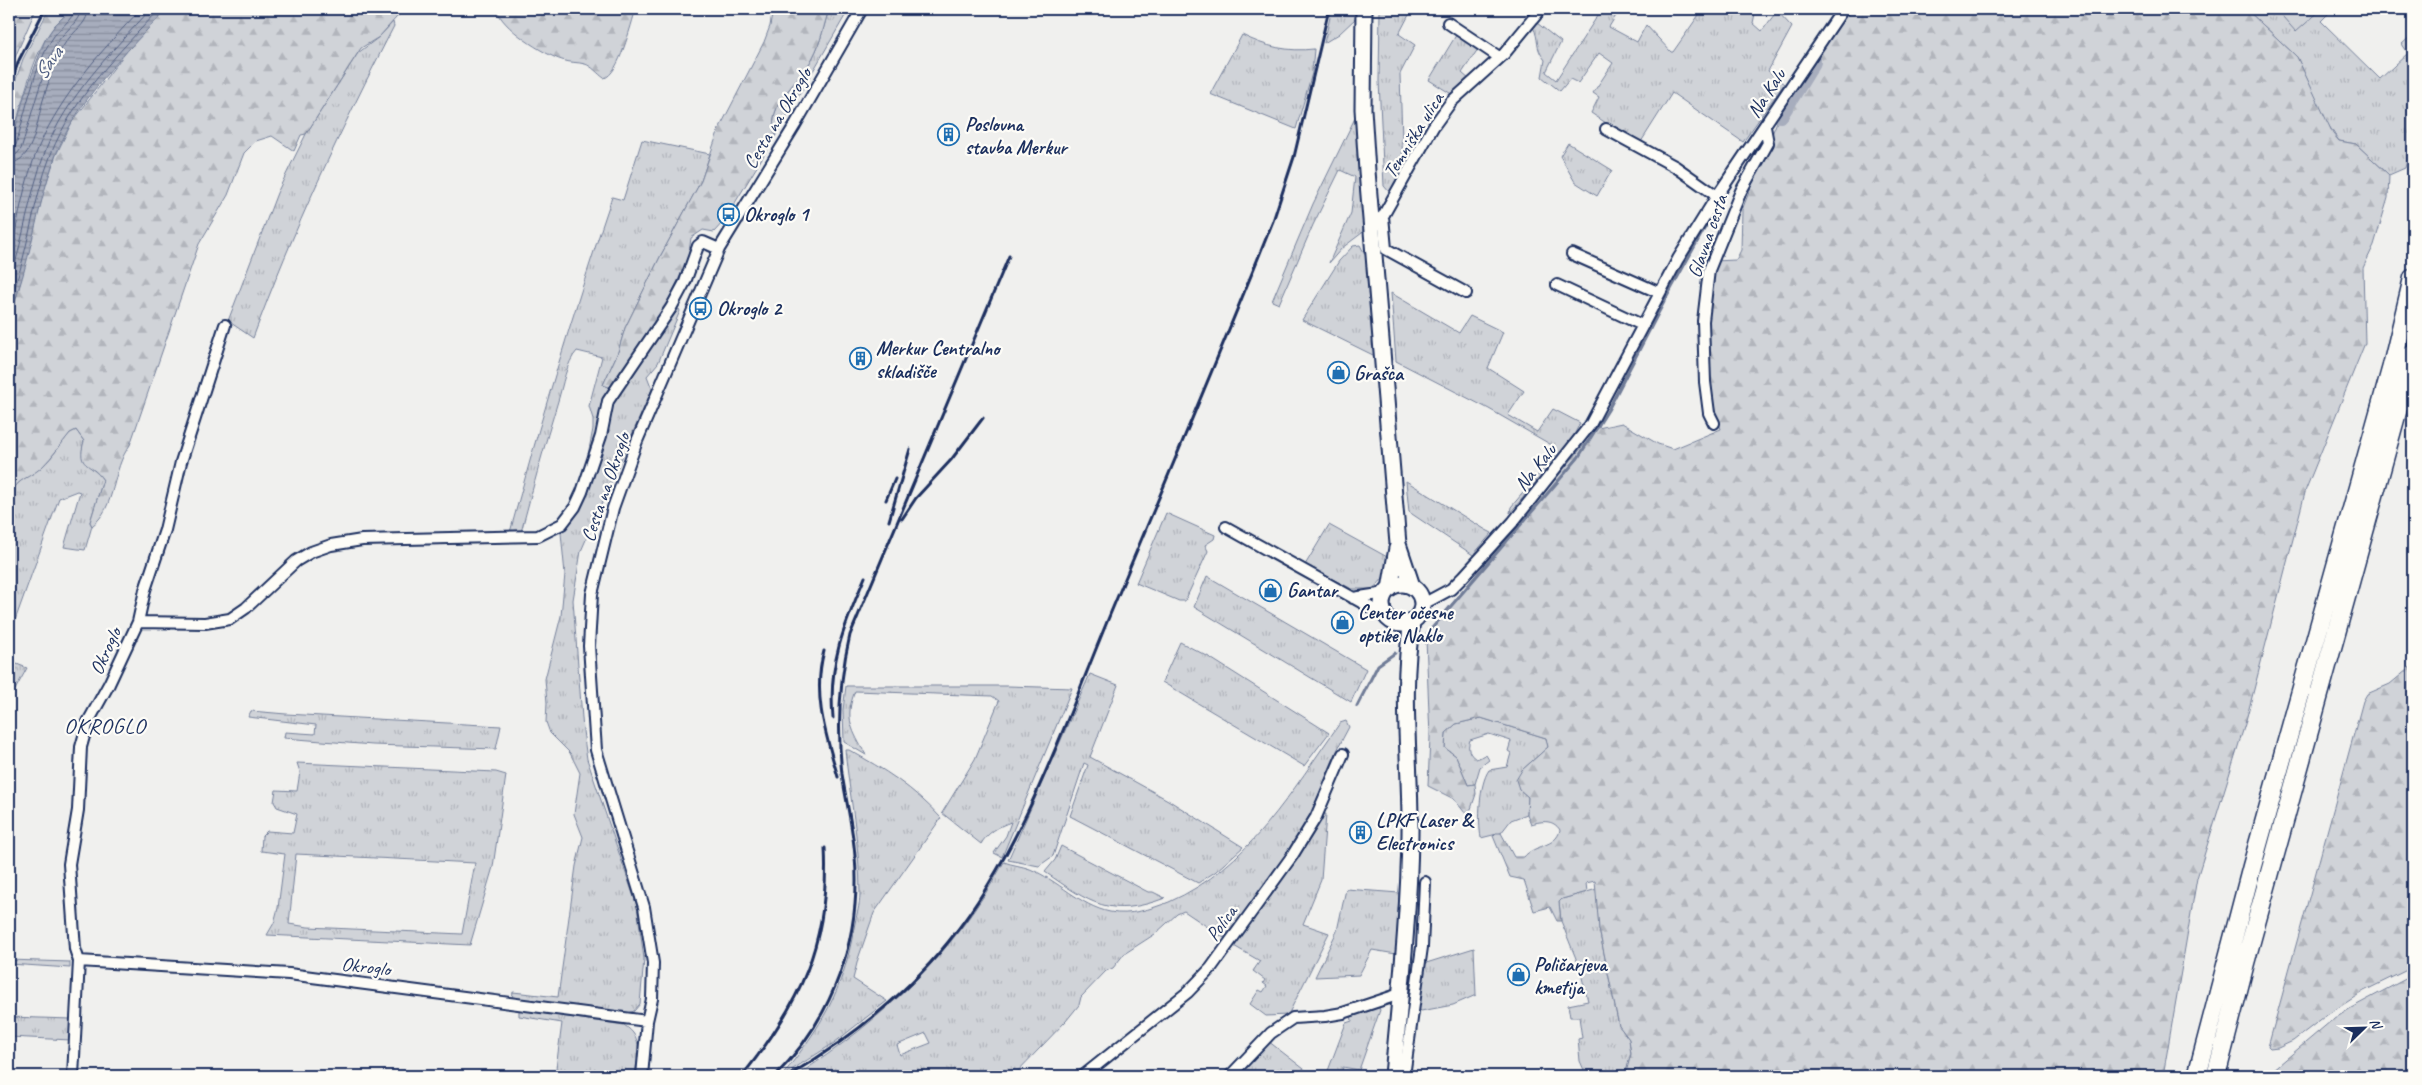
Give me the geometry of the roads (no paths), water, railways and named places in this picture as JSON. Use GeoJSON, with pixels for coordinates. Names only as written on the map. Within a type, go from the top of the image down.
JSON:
{"type":"FeatureCollection","features":[{"type":"Feature","properties":{"kind":"highway"},"geometry":{"type":"LineString","coordinates":[[2197,1076],[2252,866],[2392,366],[2413,278]]}},
{"type":"Feature","properties":{"kind":"highway"},"geometry":{"type":"LineString","coordinates":[[2216,1076],[2247,953],[2413,354]]}},
{"type":"Feature","properties":{"kind":"main road"},"geometry":{"type":"LineString","coordinates":[[1364,9],[1363,109],[1377,220],[1398,544],[1412,586],[1419,594],[1422,604],[1420,614],[1398,621]]}},
{"type":"Feature","properties":{"kind":"main road"},"geometry":{"type":"LineString","coordinates":[[1393,1076],[1410,834],[1406,664],[1398,621],[1382,602],[1388,591],[1398,544]]}},
{"type":"Feature","properties":{"kind":"main road"},"geometry":{"type":"LineString","coordinates":[[1388,591],[1400,584],[1412,586]]}},
{"type":"Feature","properties":{"kind":"street","name":"Cesta na Okroglo"},"geometry":{"type":"LineString","coordinates":[[642,1076],[647,1022],[652,999],[653,963],[644,907],[596,750],[589,646],[592,594],[610,517],[637,441],[719,249],[862,9]]}},
{"type":"Feature","properties":{"kind":"street","name":"Temniška ulica"},"geometry":{"type":"LineString","coordinates":[[1377,220],[1434,127],[1452,102],[1499,58],[1541,9]]}},
{"type":"Feature","properties":{"kind":"street","name":"Na Kalu"},"geometry":{"type":"LineString","coordinates":[[1422,604],[1451,589],[1513,522],[1590,425],[1614,383],[1642,325],[1717,196],[1766,126],[1842,9]]}},
{"type":"Feature","properties":{"kind":"street"},"geometry":{"type":"LineString","coordinates":[[1448,23],[1499,58]]}},
{"type":"Feature","properties":{"kind":"street","name":"Glavna cesta"},"geometry":{"type":"LineString","coordinates":[[1714,423],[1709,413],[1705,382],[1703,321],[1710,270],[1741,191],[1768,143],[1766,126]]}},
{"type":"Feature","properties":{"kind":"street"},"geometry":{"type":"LineString","coordinates":[[1606,129],[1676,167],[1717,196]]}},
{"type":"Feature","properties":{"kind":"street"},"geometry":{"type":"LineString","coordinates":[[1377,220],[1386,249],[1466,293]]}},
{"type":"Feature","properties":{"kind":"street","name":"Okroglo"},"geometry":{"type":"LineString","coordinates":[[73,1076],[79,961],[74,941],[69,864],[78,810],[81,747],[88,722],[109,684],[138,622],[205,623],[230,619],[246,608],[296,561],[311,552],[331,545],[362,540],[538,536],[562,524],[575,507],[582,492],[601,436],[608,401],[671,308],[685,282],[698,246],[703,242],[719,249]]}},
{"type":"Feature","properties":{"kind":"street"},"geometry":{"type":"LineString","coordinates":[[1572,254],[1660,293]]}},
{"type":"Feature","properties":{"kind":"street"},"geometry":{"type":"LineString","coordinates":[[1557,285],[1642,325]]}},
{"type":"Feature","properties":{"kind":"street"},"geometry":{"type":"LineString","coordinates":[[138,622],[145,590],[165,530],[181,462],[225,325]]}},
{"type":"Feature","properties":{"kind":"street"},"geometry":{"type":"LineString","coordinates":[[1226,527],[1398,621]]}},
{"type":"Feature","properties":{"kind":"street"},"geometry":{"type":"LineString","coordinates":[[1353,598],[1388,591]]}},
{"type":"Feature","properties":{"kind":"street","name":"Polica"},"geometry":{"type":"LineString","coordinates":[[1083,1076],[1188,992],[1211,968],[1302,840],[1316,817],[1343,754]]}},
{"type":"Feature","properties":{"kind":"street"},"geometry":{"type":"LineString","coordinates":[[1404,1076],[1422,947],[1425,882]]}},
{"type":"Feature","properties":{"kind":"street","name":"Okroglo"},"geometry":{"type":"LineString","coordinates":[[79,961],[289,974],[647,1022]]}},
{"type":"Feature","properties":{"kind":"street"},"geometry":{"type":"LineString","coordinates":[[1230,1076],[1271,1033],[1292,1018],[1343,1013],[1400,994]]}},
{"type":"Feature","properties":{"kind":"water","name":"Sava"},"geometry":{"type":"Polygon","coordinates":[[[72,9],[167,9],[104,78],[89,97],[64,136],[48,177],[22,277],[9,317],[9,153],[25,93],[45,40],[55,25],[72,9]]]}},
{"type":"Feature","properties":{"kind":"waterway"},"geometry":{"type":"LineString","coordinates":[[1780,114],[1812,62]]}},
{"type":"Feature","properties":{"kind":"waterway"},"geometry":{"type":"LineString","coordinates":[[1427,634],[1578,458],[1608,410],[1665,300],[1718,204]]}},
{"type":"Feature","properties":{"kind":"waterway"},"geometry":{"type":"LineString","coordinates":[[1357,706],[1378,665],[1395,653]]}},
{"type":"Feature","properties":{"kind":"railway"},"geometry":{"type":"LineString","coordinates":[[9,88],[19,60],[45,9]]}},
{"type":"Feature","properties":{"kind":"railway"},"geometry":{"type":"LineString","coordinates":[[788,1076],[854,1032],[895,998],[932,961],[975,906],[999,867],[1020,827],[1058,742],[1273,221],[1294,157],[1329,9]]}},
{"type":"Feature","properties":{"kind":"railway"},"geometry":{"type":"LineString","coordinates":[[775,1076],[813,1029],[828,1003],[848,946],[854,917],[856,887],[855,856],[842,774],[840,738],[841,687],[850,635],[1009,256]]}},
{"type":"Feature","properties":{"kind":"railway"},"geometry":{"type":"LineString","coordinates":[[902,519],[916,498],[951,460],[983,418]]}},
{"type":"Feature","properties":{"kind":"railway"},"geometry":{"type":"LineString","coordinates":[[889,521],[910,449]]}},
{"type":"Feature","properties":{"kind":"railway"},"geometry":{"type":"LineString","coordinates":[[886,500],[895,479]]}},
{"type":"Feature","properties":{"kind":"railway"},"geometry":{"type":"LineString","coordinates":[[833,718],[832,698],[835,662],[844,629],[865,577]]}},
{"type":"Feature","properties":{"kind":"railway"},"geometry":{"type":"LineString","coordinates":[[824,651],[819,683],[820,699],[825,730],[838,777]]}},
{"type":"Feature","properties":{"kind":"railway"},"geometry":{"type":"LineString","coordinates":[[742,1076],[780,1023],[795,997],[807,970],[816,942],[822,913],[825,882],[825,848]]}},
{"type":"Feature","properties":{"kind":"place","name":"Poslovna stavba Merkur"},"geometry":{"type":"Point","coordinates":[949,135]}},
{"type":"Feature","properties":{"kind":"place","name":"Okroglo 1"},"geometry":{"type":"Point","coordinates":[728,214]}},
{"type":"Feature","properties":{"kind":"place","name":"Okroglo 2"},"geometry":{"type":"Point","coordinates":[701,308]}},
{"type":"Feature","properties":{"kind":"place","name":"Merkur Centralno skladišče"},"geometry":{"type":"Point","coordinates":[860,359]}},
{"type":"Feature","properties":{"kind":"place","name":"Grašca"},"geometry":{"type":"Point","coordinates":[1338,373]}},
{"type":"Feature","properties":{"kind":"place","name":"Gantar"},"geometry":{"type":"Point","coordinates":[1271,590]}},
{"type":"Feature","properties":{"kind":"place","name":"Center očesne optike Naklo"},"geometry":{"type":"Point","coordinates":[1342,623]}},
{"type":"Feature","properties":{"kind":"place","name":"LPKF Laser & Electronics"},"geometry":{"type":"Point","coordinates":[1360,832]}},
{"type":"Feature","properties":{"kind":"place","name":"Poličarjeva kmetija"},"geometry":{"type":"Point","coordinates":[1518,975]}},
{"type":"Feature","properties":{"kind":"district","name":"OKROGLO"},"geometry":{"type":"Point","coordinates":[105,725]}}]}
